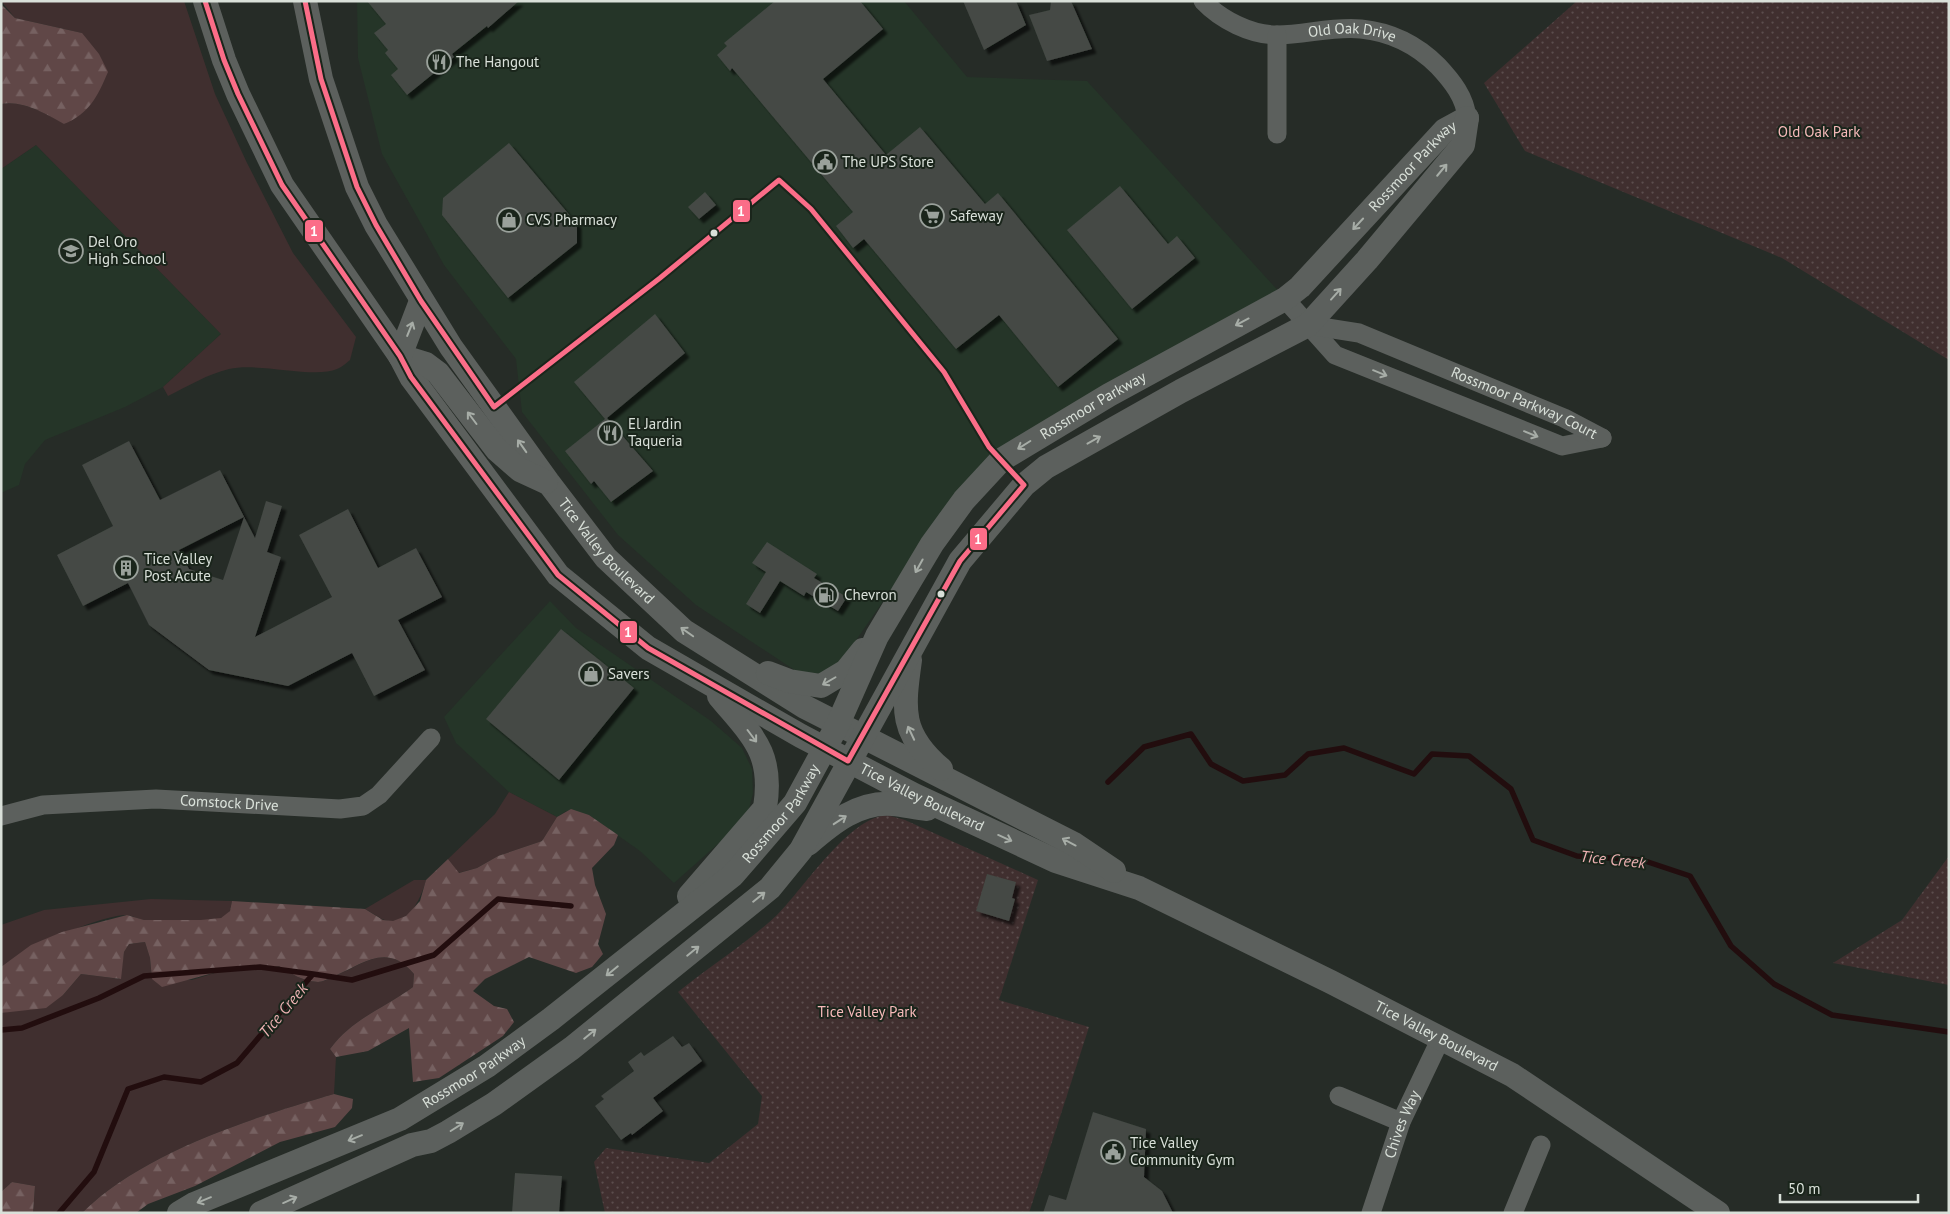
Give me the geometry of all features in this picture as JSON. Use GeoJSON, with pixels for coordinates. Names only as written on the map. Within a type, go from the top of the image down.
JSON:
{"type":"FeatureCollection","features":[{"type":"Feature","properties":{"kind":"street","name":"Tice Valley Boulevard"},"geometry":{"type":"LineString","coordinates":[[205,1],[224,60],[238,94],[282,185],[400,356],[410,377],[558,575],[648,648],[825,749],[953,813],[1056,861],[1139,888]]}},
{"type":"Feature","properties":{"kind":"street","name":"Tice Valley Boulevard"},"geometry":{"type":"LineString","coordinates":[[304,1],[321,79],[357,187],[376,225],[421,301],[548,482],[606,558],[684,631],[805,707],[1074,844],[1139,888],[1330,982],[1440,1040],[1512,1075],[1718,1213]]}},
{"type":"Feature","properties":{"kind":"street","name":"Old Oak Drive"},"geometry":{"type":"LineString","coordinates":[[1203,1],[1226,20],[1253,31],[1277,35],[1360,29],[1378,32],[1403,40],[1425,54],[1445,74],[1466,103],[1467,118]]}},
{"type":"Feature","properties":{"kind":"street"},"geometry":{"type":"LineString","coordinates":[[1277,35],[1277,134]]}},
{"type":"Feature","properties":{"kind":"street","name":"Rossmoor Parkway"},"geometry":{"type":"LineString","coordinates":[[179,1213],[194,1204],[400,1119],[487,1066],[552,1019],[733,875],[795,803],[838,724],[877,636],[932,544],[964,500],[1001,460],[1109,395],[1285,299],[1300,287],[1445,130],[1467,118]]}},
{"type":"Feature","properties":{"kind":"street","name":"Rossmoor Parkway"},"geometry":{"type":"LineString","coordinates":[[261,1213],[412,1146],[431,1141],[494,1104],[572,1048],[770,888],[801,850],[848,761],[960,561],[1024,485],[1046,467],[1181,391],[1308,325],[1366,260],[1463,145],[1467,118]]}},
{"type":"Feature","properties":{"kind":"street"},"geometry":{"type":"LineString","coordinates":[[1285,299],[1308,325]]}},
{"type":"Feature","properties":{"kind":"street"},"geometry":{"type":"LineString","coordinates":[[421,301],[400,356],[426,364],[438,373],[497,450],[520,470],[548,482]]}},
{"type":"Feature","properties":{"kind":"street","name":"Rossmoor Parkway Court"},"geometry":{"type":"LineString","coordinates":[[1308,325],[1359,333],[1564,418],[1602,438],[1562,446],[1335,355],[1308,325]]}},
{"type":"Feature","properties":{"kind":"street"},"geometry":{"type":"LineString","coordinates":[[728,659],[789,681],[821,686],[846,671],[877,636]]}},
{"type":"Feature","properties":{"kind":"street"},"geometry":{"type":"LineString","coordinates":[[912,645],[904,701],[906,721],[911,736],[929,759],[969,792]]}},
{"type":"Feature","properties":{"kind":"street"},"geometry":{"type":"LineString","coordinates":[[640,948],[765,808],[768,782],[762,751],[710,685]]}},
{"type":"Feature","properties":{"kind":"street","name":"Comstock Drive"},"geometry":{"type":"LineString","coordinates":[[1,816],[43,805],[156,799],[340,809],[363,806],[379,795],[431,738]]}},
{"type":"Feature","properties":{"kind":"street"},"geometry":{"type":"LineString","coordinates":[[801,850],[826,829],[856,809],[873,804],[892,804],[953,813]]}},
{"type":"Feature","properties":{"kind":"street","name":"Chives Way"},"geometry":{"type":"LineString","coordinates":[[1372,1213],[1401,1122],[1440,1040]]}},
{"type":"Feature","properties":{"kind":"street"},"geometry":{"type":"LineString","coordinates":[[1339,1096],[1401,1122]]}},
{"type":"Feature","properties":{"kind":"street"},"geometry":{"type":"LineString","coordinates":[[400,1119],[412,1146]]}},
{"type":"Feature","properties":{"kind":"street"},"geometry":{"type":"LineString","coordinates":[[1513,1213],[1541,1145]]}},
{"type":"Feature","properties":{"kind":"shaded area"},"geometry":{"type":"Polygon","coordinates":[[[357,1],[904,1],[967,77],[1087,81],[1293,307],[1001,453],[902,574],[834,672],[802,675],[696,605],[618,535],[522,412],[516,359],[444,265],[382,154],[358,58],[357,1]]]}},
{"type":"Feature","properties":{"kind":"shaded area","name":"Del Oro High School"},"geometry":{"type":"Polygon","coordinates":[[[36,145],[221,334],[163,387],[125,407],[45,440],[25,464],[19,485],[1,493],[1,169],[36,145]]]}},
{"type":"Feature","properties":{"kind":"shaded area"},"geometry":{"type":"Polygon","coordinates":[[[550,601],[576,628],[711,721],[742,748],[752,769],[753,793],[748,813],[728,835],[674,883],[640,851],[589,815],[566,811],[557,817],[509,792],[456,743],[444,717],[550,601]]]}},
{"type":"Feature","properties":{"kind":"green space"},"geometry":{"type":"Polygon","coordinates":[[[1,1],[184,1],[215,94],[247,163],[293,253],[356,337],[350,360],[339,368],[327,372],[301,372],[255,367],[229,369],[206,377],[168,396],[163,387],[221,334],[36,145],[1,169],[1,104],[9,103],[26,106],[65,124],[82,33],[15,18],[1,1]]]}},
{"type":"Feature","properties":{"kind":"green space","name":"Old Oak Park"},"geometry":{"type":"Polygon","coordinates":[[[1577,1],[1949,1],[1949,360],[1782,258],[1525,151],[1484,83],[1577,1]]]}},
{"type":"Feature","properties":{"kind":"green space"},"geometry":{"type":"Polygon","coordinates":[[[1,4],[15,18],[82,33],[99,54],[108,72],[92,103],[73,120],[64,124],[26,106],[9,103],[1,104],[1,4]]]}},
{"type":"Feature","properties":{"kind":"green space"},"geometry":{"type":"Polygon","coordinates":[[[509,792],[557,817],[542,841],[498,856],[477,868],[458,873],[448,859],[495,814],[509,792]]]}},
{"type":"Feature","properties":{"kind":"green space"},"geometry":{"type":"Polygon","coordinates":[[[571,809],[589,815],[618,835],[614,845],[592,868],[595,885],[606,914],[598,944],[603,954],[592,967],[576,973],[529,957],[485,979],[473,991],[494,1006],[507,1009],[514,1022],[503,1036],[439,1078],[413,1082],[409,1028],[368,1051],[336,1057],[330,1049],[348,1029],[413,987],[414,974],[404,964],[384,957],[364,962],[320,982],[302,979],[279,966],[260,970],[224,970],[162,987],[152,979],[150,958],[145,942],[129,944],[124,952],[121,979],[81,974],[63,995],[46,1008],[1,1013],[1,967],[31,945],[62,932],[127,915],[144,920],[221,918],[230,911],[232,901],[365,909],[383,920],[393,921],[406,916],[420,901],[426,880],[448,859],[459,873],[477,868],[498,856],[542,841],[557,817],[571,809]]]}},
{"type":"Feature","properties":{"kind":"green space","name":"Tice Valley Park"},"geometry":{"type":"Polygon","coordinates":[[[887,815],[905,820],[1038,880],[999,1000],[1089,1027],[1029,1213],[605,1213],[594,1162],[606,1148],[709,1163],[758,1124],[762,1096],[678,992],[777,915],[828,856],[857,828],[872,819],[887,815]]]}},
{"type":"Feature","properties":{"kind":"green space"},"geometry":{"type":"Polygon","coordinates":[[[1949,856],[1949,985],[1833,963],[1902,920],[1949,856]]]}},
{"type":"Feature","properties":{"kind":"green space"},"geometry":{"type":"Polygon","coordinates":[[[414,880],[426,880],[421,896],[406,917],[391,921],[382,919],[365,909],[414,880]]]}},
{"type":"Feature","properties":{"kind":"green space"},"geometry":{"type":"Polygon","coordinates":[[[151,899],[232,901],[230,911],[215,920],[160,921],[144,920],[125,915],[111,917],[61,935],[1,967],[1,925],[44,910],[151,899]]]}},
{"type":"Feature","properties":{"kind":"green space"},"geometry":{"type":"Polygon","coordinates":[[[145,942],[150,958],[152,979],[192,980],[224,970],[260,970],[279,966],[302,979],[320,982],[364,962],[384,957],[404,964],[414,974],[413,987],[348,1029],[330,1049],[336,1057],[334,1094],[234,1126],[167,1155],[107,1191],[82,1213],[33,1213],[35,1186],[12,1182],[1,1192],[1,1013],[63,995],[81,974],[120,979],[124,952],[129,944],[145,942]]]}},
{"type":"Feature","properties":{"kind":"green space"},"geometry":{"type":"Polygon","coordinates":[[[334,1094],[353,1099],[352,1108],[335,1127],[280,1142],[195,1186],[148,1204],[136,1213],[82,1213],[107,1191],[167,1155],[234,1126],[334,1094]]]}},
{"type":"Feature","properties":{"kind":"green space"},"geometry":{"type":"Polygon","coordinates":[[[12,1182],[35,1186],[33,1213],[1,1213],[1,1192],[12,1182]]]}},
{"type":"Feature","properties":{"kind":"building"},"geometry":{"type":"Polygon","coordinates":[[[367,1],[519,1],[488,28],[487,26],[452,54],[454,57],[407,95],[391,75],[398,69],[385,53],[388,50],[374,33],[386,24],[367,1]]]}},
{"type":"Feature","properties":{"kind":"building"},"geometry":{"type":"Polygon","coordinates":[[[775,1],[860,1],[883,29],[823,79],[886,155],[920,127],[985,204],[998,193],[1118,339],[1058,387],[999,315],[956,349],[864,239],[853,248],[836,226],[853,212],[732,68],[730,71],[717,55],[727,46],[724,43],[775,1]]]}},
{"type":"Feature","properties":{"kind":"building"},"geometry":{"type":"Polygon","coordinates":[[[963,1],[1016,1],[1026,25],[984,50],[963,1]]]}},
{"type":"Feature","properties":{"kind":"building"},"geometry":{"type":"Polygon","coordinates":[[[1051,1],[1071,1],[1092,49],[1047,61],[1029,15],[1050,10],[1051,1]]]}},
{"type":"Feature","properties":{"kind":"building","name":"CVS Pharmacy"},"geometry":{"type":"Polygon","coordinates":[[[509,143],[577,224],[577,243],[508,298],[442,215],[443,198],[509,143]]]}},
{"type":"Feature","properties":{"kind":"building"},"geometry":{"type":"Polygon","coordinates":[[[1120,186],[1168,244],[1177,236],[1195,258],[1132,309],[1067,230],[1120,186]]]}},
{"type":"Feature","properties":{"kind":"building"},"geometry":{"type":"Polygon","coordinates":[[[705,192],[716,205],[699,219],[688,207],[705,192]]]}},
{"type":"Feature","properties":{"kind":"building"},"geometry":{"type":"Polygon","coordinates":[[[655,314],[685,353],[607,418],[653,471],[611,502],[594,481],[591,484],[565,451],[605,419],[574,382],[655,314]]]}},
{"type":"Feature","properties":{"kind":"building","name":"Tice Valley Post Acute"},"geometry":{"type":"Polygon","coordinates":[[[129,441],[160,500],[220,470],[255,538],[266,501],[282,506],[267,552],[281,557],[255,637],[332,597],[299,535],[348,509],[378,568],[416,548],[442,597],[398,620],[425,670],[374,696],[352,653],[288,686],[209,670],[149,625],[128,583],[83,606],[57,555],[113,526],[82,465],[129,441]],[[244,517],[179,550],[189,569],[223,580],[244,517]]]}},
{"type":"Feature","properties":{"kind":"building"},"geometry":{"type":"Polygon","coordinates":[[[767,542],[817,574],[814,578],[847,597],[838,611],[806,592],[804,596],[780,581],[760,613],[746,604],[766,572],[752,563],[767,542]]]}},
{"type":"Feature","properties":{"kind":"building"},"geometry":{"type":"Polygon","coordinates":[[[561,629],[634,688],[559,780],[486,719],[561,629]]]}},
{"type":"Feature","properties":{"kind":"building"},"geometry":{"type":"Polygon","coordinates":[[[987,874],[1016,882],[1012,898],[1015,899],[1009,921],[976,911],[987,874]]]}},
{"type":"Feature","properties":{"kind":"building"},"geometry":{"type":"Polygon","coordinates":[[[673,1036],[682,1047],[689,1043],[702,1061],[653,1098],[663,1111],[632,1135],[631,1133],[621,1140],[595,1106],[604,1099],[601,1096],[634,1071],[628,1062],[641,1052],[644,1056],[673,1036]]]}},
{"type":"Feature","properties":{"kind":"building","name":"Tice Valley Community Gym"},"geometry":{"type":"Polygon","coordinates":[[[1093,1112],[1146,1129],[1144,1177],[1162,1191],[1173,1213],[1043,1213],[1049,1195],[1066,1200],[1093,1112]]]}},
{"type":"Feature","properties":{"kind":"building"},"geometry":{"type":"Polygon","coordinates":[[[515,1173],[562,1176],[559,1213],[512,1213],[515,1173]]]}},
{"type":"Feature","properties":{"kind":"waterway","name":"Tice Creek"},"geometry":{"type":"LineString","coordinates":[[1108,782],[1144,747],[1191,734],[1211,764],[1243,781],[1285,775],[1308,754],[1344,748],[1414,774],[1432,754],[1469,756],[1511,789],[1533,840],[1577,856],[1642,860],[1690,876],[1731,946],[1774,984],[1832,1015],[1949,1032]]}},
{"type":"Feature","properties":{"kind":"waterway","name":"Tice Creek"},"geometry":{"type":"LineString","coordinates":[[59,1213],[94,1172],[128,1089],[164,1077],[201,1082],[237,1063],[313,974],[352,980],[434,955],[498,899],[571,906]]}},
{"type":"Feature","properties":{"kind":"waterway"},"geometry":{"type":"LineString","coordinates":[[1,1030],[22,1028],[99,998],[144,976],[260,967],[313,974]]}},
{"type":"Feature","properties":{"kind":"transit line","name":"1"},"geometry":{"type":"LineString","coordinates":[[205,1],[224,60],[238,94],[282,185],[400,356],[411,377],[558,575],[648,648],[848,761],[960,561],[1024,485],[989,447],[944,372],[811,209],[779,180],[660,278],[494,407],[421,301],[376,225],[357,187],[321,79],[305,1]]}},
{"type":"Feature","properties":{"kind":"place","name":"The Hangout"},"geometry":{"type":"Point","coordinates":[439,62]}},
{"type":"Feature","properties":{"kind":"place","name":"The UPS Store"},"geometry":{"type":"Point","coordinates":[825,162]}},
{"type":"Feature","properties":{"kind":"place","name":"Safeway"},"geometry":{"type":"Point","coordinates":[932,216]}},
{"type":"Feature","properties":{"kind":"place","name":"CVS Pharmacy"},"geometry":{"type":"Point","coordinates":[509,220]}},
{"type":"Feature","properties":{"kind":"place","name":"Del Oro High School"},"geometry":{"type":"Point","coordinates":[71,251]}},
{"type":"Feature","properties":{"kind":"place","name":"El Jardin Taqueria"},"geometry":{"type":"Point","coordinates":[610,433]}},
{"type":"Feature","properties":{"kind":"place","name":"Tice Valley Post Acute"},"geometry":{"type":"Point","coordinates":[126,568]}},
{"type":"Feature","properties":{"kind":"place","name":"Chevron"},"geometry":{"type":"Point","coordinates":[826,595]}},
{"type":"Feature","properties":{"kind":"place","name":"Savers"},"geometry":{"type":"Point","coordinates":[591,674]}},
{"type":"Feature","properties":{"kind":"place","name":"Tice Valley Community Gym"},"geometry":{"type":"Point","coordinates":[1113,1152]}}]}
